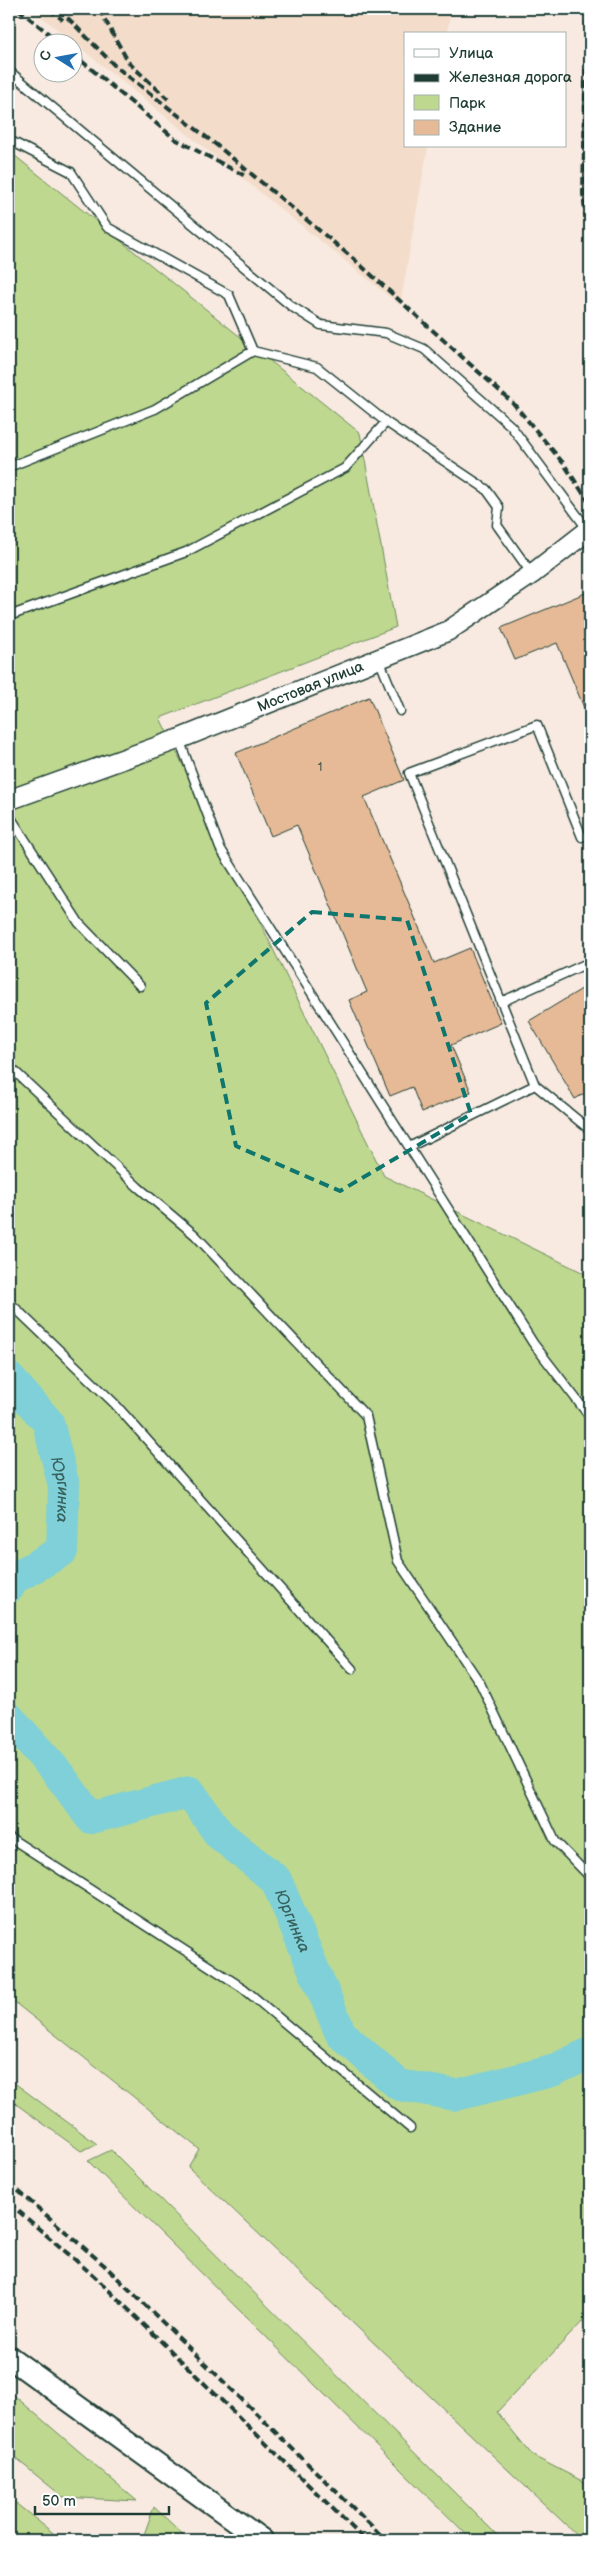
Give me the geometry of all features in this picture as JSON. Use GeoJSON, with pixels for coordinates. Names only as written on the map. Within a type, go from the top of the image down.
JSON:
{"type":"FeatureCollection","features":[{"type":"Feature","properties":{"kind":"main road"},"geometry":{"type":"LineString","coordinates":[[9,2357],[262,2540]]}},
{"type":"Feature","properties":{"kind":"street","name":"Мостовая улица"},"geometry":{"type":"LineString","coordinates":[[9,800],[179,739],[448,630],[532,574],[589,529]]}},
{"type":"Feature","properties":{"kind":"lane"},"geometry":{"type":"LineString","coordinates":[[9,71],[291,306],[321,325],[386,332],[424,349],[511,426],[589,529]]}},
{"type":"Feature","properties":{"kind":"lane"},"geometry":{"type":"LineString","coordinates":[[9,140],[71,172],[107,227],[229,295],[253,351]]}},
{"type":"Feature","properties":{"kind":"lane"},"geometry":{"type":"LineString","coordinates":[[10,464],[155,409],[253,351],[317,367],[386,422],[486,489],[499,507],[497,525],[532,574]]}},
{"type":"Feature","properties":{"kind":"lane"},"geometry":{"type":"LineString","coordinates":[[9,616],[186,552],[345,468],[386,422]]}},
{"type":"Feature","properties":{"kind":"lane"},"geometry":{"type":"LineString","coordinates":[[379,659],[400,711]]}},
{"type":"Feature","properties":{"kind":"lane"},"geometry":{"type":"LineString","coordinates":[[582,837],[536,725],[409,774],[534,1084],[590,1130]]}},
{"type":"Feature","properties":{"kind":"lane"},"geometry":{"type":"LineString","coordinates":[[179,739],[220,848],[533,1343],[590,1417]]}},
{"type":"Feature","properties":{"kind":"lane"},"geometry":{"type":"LineString","coordinates":[[9,815],[79,923],[140,986]]}},
{"type":"Feature","properties":{"kind":"lane"},"geometry":{"type":"LineString","coordinates":[[501,1002],[590,962]]}},
{"type":"Feature","properties":{"kind":"lane"},"geometry":{"type":"LineString","coordinates":[[9,1066],[138,1187],[195,1235],[366,1416],[398,1561],[480,1684],[555,1841],[590,1877]]}},
{"type":"Feature","properties":{"kind":"lane"},"geometry":{"type":"LineString","coordinates":[[409,1147],[534,1084]]}},
{"type":"Feature","properties":{"kind":"lane"},"geometry":{"type":"LineString","coordinates":[[9,1302],[114,1403],[352,1669]]}},
{"type":"Feature","properties":{"kind":"lane"},"geometry":{"type":"LineString","coordinates":[[9,1837],[243,1988],[410,2128]]}},
{"type":"Feature","properties":{"kind":"highlighted area"},"geometry":{"type":"Polygon","coordinates":[[[312,912],[407,920],[471,1114],[340,1191],[236,1146],[206,1003],[312,912]]]}},
{"type":"Feature","properties":{"kind":"shaded area"},"geometry":{"type":"Polygon","coordinates":[[[32,9],[451,9],[447,32],[404,32],[404,148],[428,148],[400,305],[82,49],[82,32],[61,32],[32,9]]]}},
{"type":"Feature","properties":{"kind":"green space"},"geometry":{"type":"Polygon","coordinates":[[[9,151],[360,433],[396,627],[160,718],[384,1176],[590,1276],[590,2294],[583,2321],[497,2412],[533,2456],[590,2485],[590,2540],[582,2540],[188,2167],[199,2149],[9,1998],[9,151]]]}},
{"type":"Feature","properties":{"kind":"green space"},"geometry":{"type":"Polygon","coordinates":[[[9,2079],[97,2144],[81,2151],[9,2099],[9,2079]]]}},
{"type":"Feature","properties":{"kind":"green space"},"geometry":{"type":"Polygon","coordinates":[[[111,2150],[502,2540],[472,2540],[88,2161],[111,2150]]]}},
{"type":"Feature","properties":{"kind":"green space"},"geometry":{"type":"Polygon","coordinates":[[[9,2391],[137,2501],[63,2497],[9,2453],[9,2391]]]}},
{"type":"Feature","properties":{"kind":"green space"},"geometry":{"type":"Polygon","coordinates":[[[9,2498],[62,2540],[9,2540],[9,2498]]]}},
{"type":"Feature","properties":{"kind":"green space"},"geometry":{"type":"Polygon","coordinates":[[[154,2507],[189,2540],[142,2540],[154,2507]]]}},
{"type":"Feature","properties":{"kind":"building"},"geometry":{"type":"Polygon","coordinates":[[[590,591],[590,722],[557,643],[515,660],[501,628],[590,591]]]}},
{"type":"Feature","properties":{"kind":"building"},"geometry":{"type":"Polygon","coordinates":[[[369,697],[404,780],[364,797],[434,963],[470,948],[501,1023],[451,1045],[471,1092],[422,1112],[412,1087],[390,1096],[349,1000],[367,992],[297,825],[271,836],[236,753],[369,697]]]}},
{"type":"Feature","properties":{"kind":"building"},"geometry":{"type":"Polygon","coordinates":[[[590,984],[590,1090],[575,1099],[529,1021],[590,984]]]}},
{"type":"Feature","properties":{"kind":"waterway","name":"Юргинка"},"geometry":{"type":"LineString","coordinates":[[9,1378],[48,1422],[64,1486],[62,1551],[11,1580],[9,1587]]}},
{"type":"Feature","properties":{"kind":"waterway","name":"Юргинка"},"geometry":{"type":"LineString","coordinates":[[9,1718],[57,1772],[91,1818],[190,1792],[219,1834],[276,1880],[341,2034],[399,2085],[456,2095],[552,2071],[590,2053]]}},
{"type":"Feature","properties":{"kind":"railway"},"geometry":{"type":"LineString","coordinates":[[18,9],[47,32]]}},
{"type":"Feature","properties":{"kind":"railway"},"geometry":{"type":"LineString","coordinates":[[49,9],[63,20]]}},
{"type":"Feature","properties":{"kind":"railway"},"geometry":{"type":"LineString","coordinates":[[59,9],[115,66],[219,147],[356,261],[513,403],[564,464],[590,504]]}},
{"type":"Feature","properties":{"kind":"railway"},"geometry":{"type":"LineString","coordinates":[[99,9],[129,63],[168,99]]}},
{"type":"Feature","properties":{"kind":"railway"},"geometry":{"type":"LineString","coordinates":[[587,9],[583,194],[590,249]]}},
{"type":"Feature","properties":{"kind":"railway"},"geometry":{"type":"LineString","coordinates":[[82,61],[175,139],[247,177]]}},
{"type":"Feature","properties":{"kind":"railway"},"geometry":{"type":"LineString","coordinates":[[9,2183],[104,2265],[386,2540]]}},
{"type":"Feature","properties":{"kind":"railway"},"geometry":{"type":"LineString","coordinates":[[9,2203],[94,2276],[365,2540]]}}]}
